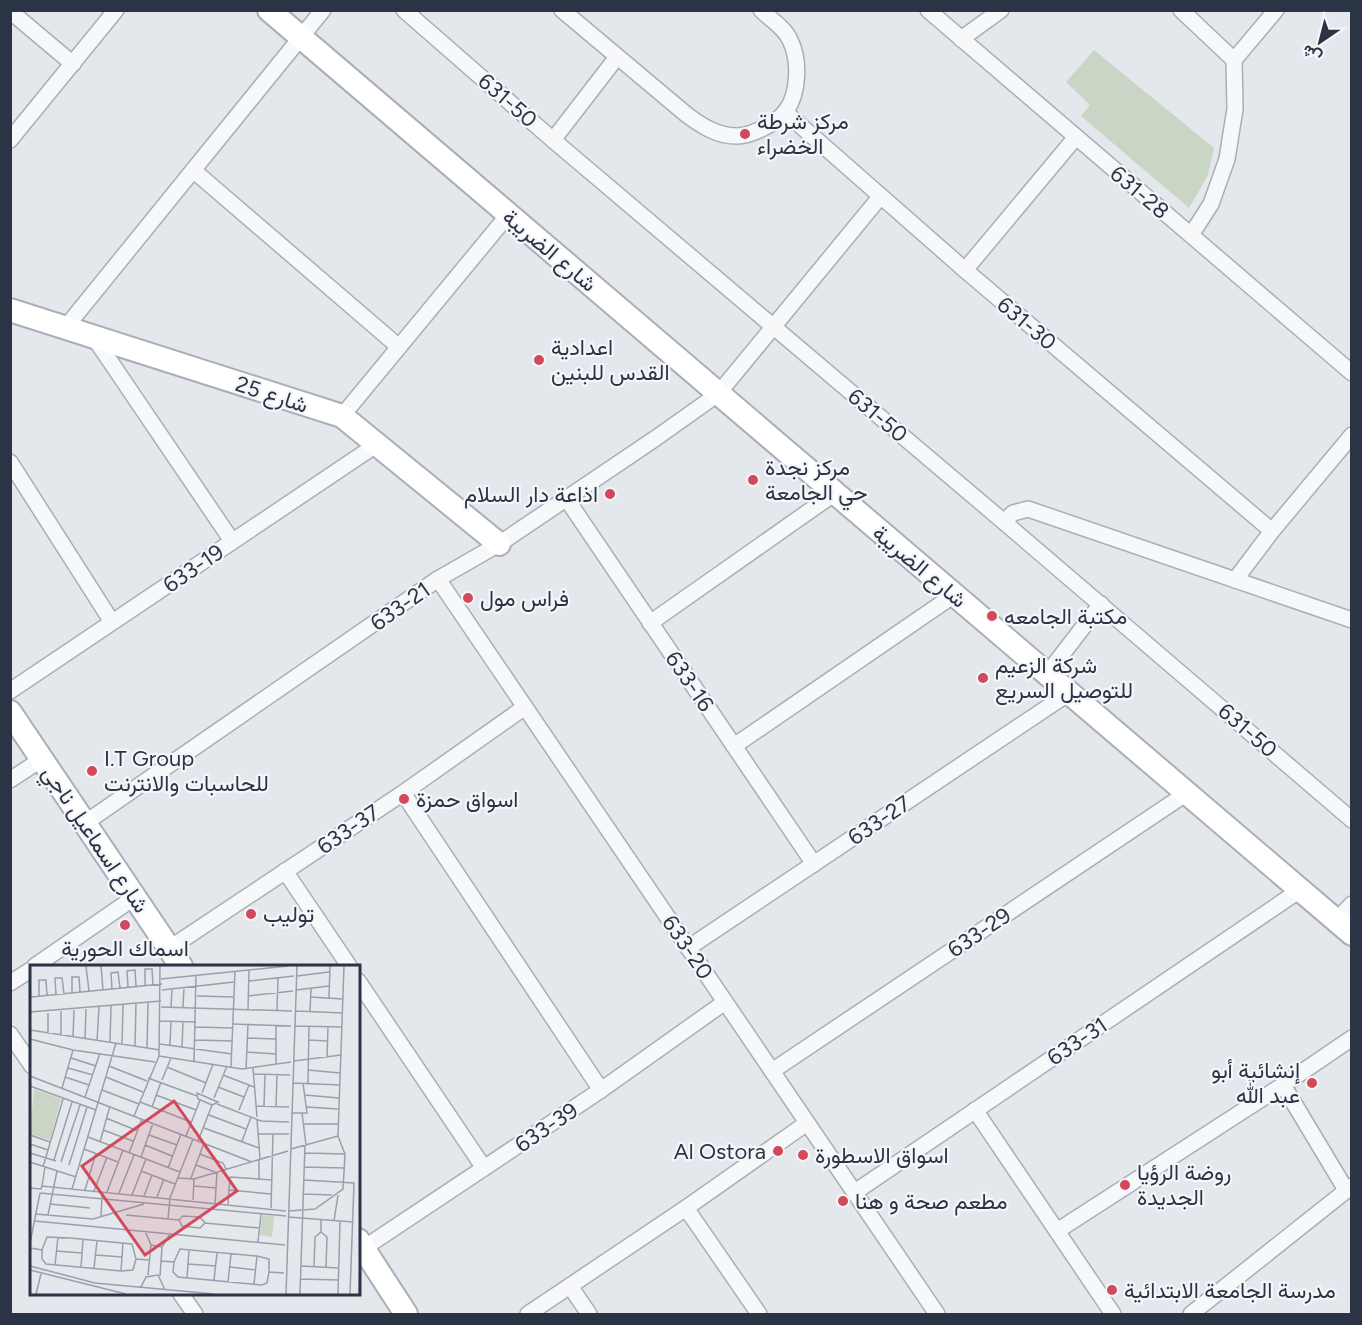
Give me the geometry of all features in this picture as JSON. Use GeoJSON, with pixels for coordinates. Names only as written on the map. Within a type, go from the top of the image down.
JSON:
{"type":"FeatureCollection","features":[{"type":"Feature","properties":{"kind":"street"},"geometry":{"type":"LineString","coordinates":[[10,140],[116,10]]}},
{"type":"Feature","properties":{"kind":"street","name":"شارع الضريبة"},"geometry":{"type":"LineString","coordinates":[[269,10],[1344,927]]}},
{"type":"Feature","properties":{"kind":"street"},"geometry":{"type":"LineString","coordinates":[[66,327],[323,10]]}},
{"type":"Feature","properties":{"kind":"street","name":"631-50"},"geometry":{"type":"LineString","coordinates":[[404,10],[553,140],[1101,604],[1352,820]]}},
{"type":"Feature","properties":{"kind":"street"},"geometry":{"type":"LineString","coordinates":[[562,10],[687,115],[714,132],[739,136],[763,129],[785,112],[793,96],[796,81],[796,68],[790,39],[761,10]]}},
{"type":"Feature","properties":{"kind":"street","name":"631-28"},"geometry":{"type":"LineString","coordinates":[[928,10],[1352,373]]}},
{"type":"Feature","properties":{"kind":"street"},"geometry":{"type":"LineString","coordinates":[[961,39],[1001,10]]}},
{"type":"Feature","properties":{"kind":"street"},"geometry":{"type":"LineString","coordinates":[[1181,10],[1234,60]]}},
{"type":"Feature","properties":{"kind":"street"},"geometry":{"type":"LineString","coordinates":[[1191,235],[1211,204],[1227,159],[1235,109],[1234,60],[1276,10]]}},
{"type":"Feature","properties":{"kind":"street"},"geometry":{"type":"LineString","coordinates":[[10,11],[73,64]]}},
{"type":"Feature","properties":{"kind":"street"},"geometry":{"type":"LineString","coordinates":[[553,140],[617,57]]}},
{"type":"Feature","properties":{"kind":"street","name":"631-30"},"geometry":{"type":"LineString","coordinates":[[785,112],[880,197],[1272,531]]}},
{"type":"Feature","properties":{"kind":"street"},"geometry":{"type":"LineString","coordinates":[[965,270],[1076,137]]}},
{"type":"Feature","properties":{"kind":"street"},"geometry":{"type":"LineString","coordinates":[[192,170],[399,347]]}},
{"type":"Feature","properties":{"kind":"street","name":"633-21"},"geometry":{"type":"LineString","coordinates":[[85,823],[438,579],[499,544],[718,394],[880,197]]}},
{"type":"Feature","properties":{"kind":"street"},"geometry":{"type":"LineString","coordinates":[[342,416],[508,215]]}},
{"type":"Feature","properties":{"kind":"street","name":"شارع 25"},"geometry":{"type":"LineString","coordinates":[[10,310],[342,416],[499,544]]}},
{"type":"Feature","properties":{"kind":"street"},"geometry":{"type":"LineString","coordinates":[[93,336],[232,542]]}},
{"type":"Feature","properties":{"kind":"street"},"geometry":{"type":"LineString","coordinates":[[1235,580],[1272,531],[1352,435]]}},
{"type":"Feature","properties":{"kind":"street","name":"633-19"},"geometry":{"type":"LineString","coordinates":[[10,691],[376,445]]}},
{"type":"Feature","properties":{"kind":"street"},"geometry":{"type":"LineString","coordinates":[[10,462],[112,622]]}},
{"type":"Feature","properties":{"kind":"street"},"geometry":{"type":"LineString","coordinates":[[650,623],[835,493]]}},
{"type":"Feature","properties":{"kind":"street","name":"633-16"},"geometry":{"type":"LineString","coordinates":[[566,498],[814,864]]}},
{"type":"Feature","properties":{"kind":"street"},"geometry":{"type":"LineString","coordinates":[[1004,522],[1013,513],[1028,509],[1352,620]]}},
{"type":"Feature","properties":{"kind":"street","name":"633-20"},"geometry":{"type":"LineString","coordinates":[[438,579],[937,1314]]}},
{"type":"Feature","properties":{"kind":"street"},"geometry":{"type":"LineString","coordinates":[[734,746],[954,595]]}},
{"type":"Feature","properties":{"kind":"street"},"geometry":{"type":"LineString","coordinates":[[1047,674],[1101,604]]}},
{"type":"Feature","properties":{"kind":"street","name":"633-27"},"geometry":{"type":"LineString","coordinates":[[688,948],[1069,693]]}},
{"type":"Feature","properties":{"kind":"street","name":"633-37"},"geometry":{"type":"LineString","coordinates":[[176,957],[285,872],[525,707]]}},
{"type":"Feature","properties":{"kind":"street","name":"شارع اسماعيل ناجي"},"geometry":{"type":"LineString","coordinates":[[10,712],[176,957]]}},
{"type":"Feature","properties":{"kind":"street"},"geometry":{"type":"LineString","coordinates":[[10,780],[42,759]]}},
{"type":"Feature","properties":{"kind":"street"},"geometry":{"type":"LineString","coordinates":[[403,793],[601,1090]]}},
{"type":"Feature","properties":{"kind":"street","name":"633-29"},"geometry":{"type":"LineString","coordinates":[[772,1071],[1187,793]]}},
{"type":"Feature","properties":{"kind":"street"},"geometry":{"type":"LineString","coordinates":[[285,872],[348,965]]}},
{"type":"Feature","properties":{"kind":"street","name":"633-31"},"geometry":{"type":"LineString","coordinates":[[855,1192],[1300,890]]}},
{"type":"Feature","properties":{"kind":"street"},"geometry":{"type":"LineString","coordinates":[[37,965],[135,897]]}},
{"type":"Feature","properties":{"kind":"street"},"geometry":{"type":"LineString","coordinates":[[1344,927],[1352,904]]}},
{"type":"Feature","properties":{"kind":"street"},"geometry":{"type":"LineString","coordinates":[[10,983],[30,970]]}},
{"type":"Feature","properties":{"kind":"street"},"geometry":{"type":"LineString","coordinates":[[360,984],[484,1168]]}},
{"type":"Feature","properties":{"kind":"street","name":"633-39"},"geometry":{"type":"LineString","coordinates":[[361,1244],[484,1168],[601,1090],[725,1002]]}},
{"type":"Feature","properties":{"kind":"street"},"geometry":{"type":"LineString","coordinates":[[10,1034],[30,1063]]}},
{"type":"Feature","properties":{"kind":"street"},"geometry":{"type":"LineString","coordinates":[[1057,1231],[1352,1038]]}},
{"type":"Feature","properties":{"kind":"street"},"geometry":{"type":"LineString","coordinates":[[1191,1314],[1349,1188],[1283,1085]]}},
{"type":"Feature","properties":{"kind":"street"},"geometry":{"type":"LineString","coordinates":[[975,1110],[1113,1314]]}},
{"type":"Feature","properties":{"kind":"street"},"geometry":{"type":"LineString","coordinates":[[528,1314],[807,1123]]}},
{"type":"Feature","properties":{"kind":"street"},"geometry":{"type":"LineString","coordinates":[[686,1208],[759,1314]]}},
{"type":"Feature","properties":{"kind":"street"},"geometry":{"type":"LineString","coordinates":[[361,1244],[406,1314]]}},
{"type":"Feature","properties":{"kind":"street"},"geometry":{"type":"LineString","coordinates":[[570,1286],[589,1314]]}},
{"type":"Feature","properties":{"kind":"street"},"geometry":{"type":"LineString","coordinates":[[183,1295],[195,1314]]}},
{"type":"Feature","properties":{"kind":"green space"},"geometry":{"type":"Polygon","coordinates":[[[1094,50],[1214,148],[1208,175],[1189,208],[1081,116],[1090,105],[1066,82],[1094,50]]]}},
{"type":"Feature","properties":{"kind":"place","name":"مركز شرطة الخضراء"},"geometry":{"type":"Point","coordinates":[745,134]}},
{"type":"Feature","properties":{"kind":"place","name":"اعدادية القدس للبنين"},"geometry":{"type":"Point","coordinates":[539,360]}},
{"type":"Feature","properties":{"kind":"place","name":"مركز نجدة حي الجامعة"},"geometry":{"type":"Point","coordinates":[753,480]}},
{"type":"Feature","properties":{"kind":"place","name":"اذاعة دار السلام"},"geometry":{"type":"Point","coordinates":[610,494]}},
{"type":"Feature","properties":{"kind":"place","name":"فراس مول"},"geometry":{"type":"Point","coordinates":[468,598]}},
{"type":"Feature","properties":{"kind":"place","name":"مكتبة الجامعه"},"geometry":{"type":"Point","coordinates":[992,616]}},
{"type":"Feature","properties":{"kind":"place","name":"شركة الزعيم للتوصيل السريع"},"geometry":{"type":"Point","coordinates":[983,678]}},
{"type":"Feature","properties":{"kind":"place","name":"I.T Group للحاسبات والانترنت"},"geometry":{"type":"Point","coordinates":[92,771]}},
{"type":"Feature","properties":{"kind":"place","name":"اسواق حمزة"},"geometry":{"type":"Point","coordinates":[404,799]}},
{"type":"Feature","properties":{"kind":"place","name":"توليب"},"geometry":{"type":"Point","coordinates":[251,914]}},
{"type":"Feature","properties":{"kind":"place","name":"اسماك الحورية"},"geometry":{"type":"Point","coordinates":[125,925]}},
{"type":"Feature","properties":{"kind":"place","name":"إنشائية أبو عبد الله"},"geometry":{"type":"Point","coordinates":[1312,1083]}},
{"type":"Feature","properties":{"kind":"place","name":"Al Ostora"},"geometry":{"type":"Point","coordinates":[778,1151]}},
{"type":"Feature","properties":{"kind":"place","name":"اسواق الاسطورة"},"geometry":{"type":"Point","coordinates":[803,1155]}},
{"type":"Feature","properties":{"kind":"place","name":"روضة الرؤيا الجديدة"},"geometry":{"type":"Point","coordinates":[1125,1185]}},
{"type":"Feature","properties":{"kind":"place","name":"مطعم صحة و هنا"},"geometry":{"type":"Point","coordinates":[843,1201]}},
{"type":"Feature","properties":{"kind":"place","name":"مدرسة الجامعة الابتدائية"},"geometry":{"type":"Point","coordinates":[1112,1290]}}]}
